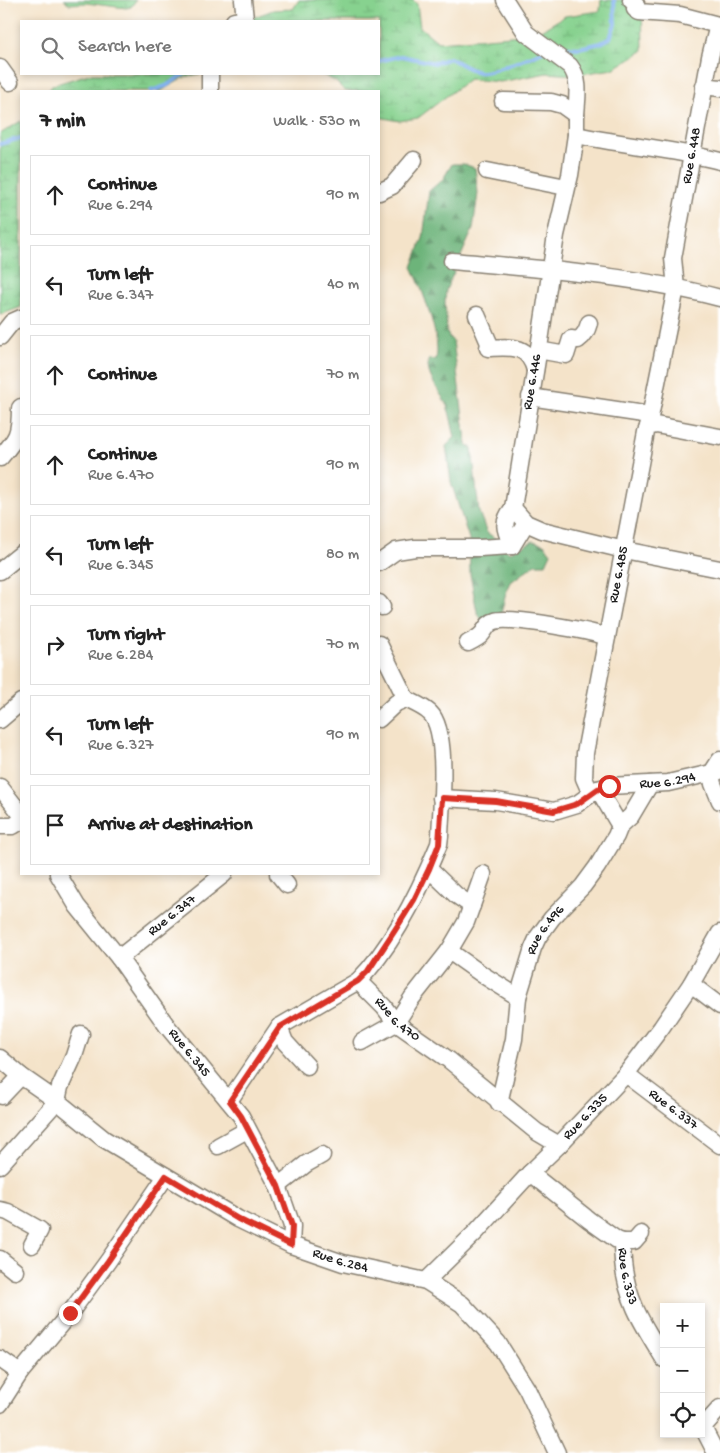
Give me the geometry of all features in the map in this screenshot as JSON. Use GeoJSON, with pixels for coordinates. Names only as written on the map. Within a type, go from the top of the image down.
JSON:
{"type":"FeatureCollection","features":[{"type":"Feature","properties":{"kind":"street"},"geometry":{"type":"LineString","coordinates":[[239,20],[244,19],[244,0]]}},
{"type":"Feature","properties":{"kind":"street","name":"Rue 6.446"},"geometry":{"type":"LineString","coordinates":[[505,0],[526,33],[570,66],[577,78],[578,85],[576,135],[570,175],[556,235],[513,508],[506,516],[506,530]]}},
{"type":"Feature","properties":{"kind":"street"},"geometry":{"type":"LineString","coordinates":[[631,0],[636,4],[635,9],[639,12],[680,15],[719,25]]}},
{"type":"Feature","properties":{"kind":"street","name":"Rue 6.448"},"geometry":{"type":"LineString","coordinates":[[649,421],[676,288],[673,258],[692,154],[712,87],[719,25]]}},
{"type":"Feature","properties":{"kind":"street"},"geometry":{"type":"LineString","coordinates":[[0,68],[10,82]]}},
{"type":"Feature","properties":{"kind":"street"},"geometry":{"type":"LineString","coordinates":[[210,75],[210,90]]}},
{"type":"Feature","properties":{"kind":"street"},"geometry":{"type":"LineString","coordinates":[[503,101],[551,102],[562,106],[576,115]]}},
{"type":"Feature","properties":{"kind":"street"},"geometry":{"type":"LineString","coordinates":[[576,135],[657,150],[692,154],[720,161]]}},
{"type":"Feature","properties":{"kind":"street"},"geometry":{"type":"LineString","coordinates":[[380,192],[392,186],[414,160]]}},
{"type":"Feature","properties":{"kind":"street"},"geometry":{"type":"LineString","coordinates":[[487,171],[566,187]]}},
{"type":"Feature","properties":{"kind":"street"},"geometry":{"type":"LineString","coordinates":[[452,261],[599,276],[676,288],[720,298]]}},
{"type":"Feature","properties":{"kind":"street"},"geometry":{"type":"LineString","coordinates":[[477,315],[489,343],[488,348],[513,347],[521,350],[532,359],[535,370]]}},
{"type":"Feature","properties":{"kind":"street"},"geometry":{"type":"LineString","coordinates":[[0,337],[12,322],[20,318]]}},
{"type":"Feature","properties":{"kind":"street"},"geometry":{"type":"LineString","coordinates":[[521,350],[539,346],[566,355],[571,338],[578,340],[582,337],[586,332],[589,322]]}},
{"type":"Feature","properties":{"kind":"street"},"geometry":{"type":"LineString","coordinates":[[530,397],[649,421],[656,425],[720,438]]}},
{"type":"Feature","properties":{"kind":"street"},"geometry":{"type":"LineString","coordinates":[[0,458],[17,438],[20,408]]}},
{"type":"Feature","properties":{"kind":"street","name":"Rue 6.485"},"geometry":{"type":"LineString","coordinates":[[620,826],[584,778],[586,753],[607,637],[649,421]]}},
{"type":"Feature","properties":{"kind":"street"},"geometry":{"type":"LineString","coordinates":[[513,508],[526,523],[542,530],[624,550],[720,569]]}},
{"type":"Feature","properties":{"kind":"street"},"geometry":{"type":"LineString","coordinates":[[512,546],[506,536],[506,530],[526,523]]}},
{"type":"Feature","properties":{"kind":"street"},"geometry":{"type":"LineString","coordinates":[[512,546],[526,523]]}},
{"type":"Feature","properties":{"kind":"street"},"geometry":{"type":"LineString","coordinates":[[380,562],[396,551],[415,548],[512,546]]}},
{"type":"Feature","properties":{"kind":"street"},"geometry":{"type":"LineString","coordinates":[[0,570],[20,555]]}},
{"type":"Feature","properties":{"kind":"street"},"geometry":{"type":"LineString","coordinates":[[468,643],[481,635],[494,620],[537,623],[607,637]]}},
{"type":"Feature","properties":{"kind":"street"},"geometry":{"type":"LineString","coordinates":[[230,1101],[280,1027],[358,981],[368,971],[414,900],[439,844],[443,765],[438,725],[430,713],[406,699],[380,646]]}},
{"type":"Feature","properties":{"kind":"street"},"geometry":{"type":"LineString","coordinates":[[380,718],[396,703],[406,699]]}},
{"type":"Feature","properties":{"kind":"street"},"geometry":{"type":"LineString","coordinates":[[0,720],[20,703]]}},
{"type":"Feature","properties":{"kind":"street"},"geometry":{"type":"LineString","coordinates":[[720,760],[713,784],[720,801]]}},
{"type":"Feature","properties":{"kind":"street","name":"Rue 6.294"},"geometry":{"type":"LineString","coordinates":[[442,798],[496,801],[554,811],[577,804],[594,792],[609,786],[668,783],[715,773]]}},
{"type":"Feature","properties":{"kind":"street","name":"Rue 6.496"},"geometry":{"type":"LineString","coordinates":[[499,1102],[514,1039],[518,997],[538,937],[552,918],[583,886],[597,867],[620,826],[630,816],[650,784]]}},
{"type":"Feature","properties":{"kind":"street"},"geometry":{"type":"LineString","coordinates":[[0,787],[20,813]]}},
{"type":"Feature","properties":{"kind":"street"},"geometry":{"type":"LineString","coordinates":[[0,827],[13,826],[20,822]]}},
{"type":"Feature","properties":{"kind":"street"},"geometry":{"type":"LineString","coordinates":[[429,869],[456,895],[472,906]]}},
{"type":"Feature","properties":{"kind":"street"},"geometry":{"type":"LineString","coordinates":[[362,1042],[396,1023],[412,998],[449,952],[466,922],[483,874]]}},
{"type":"Feature","properties":{"kind":"street","name":"Rue 6.345"},"geometry":{"type":"LineString","coordinates":[[59,875],[77,906],[119,958],[167,1026],[241,1116],[247,1130],[262,1152],[278,1186],[292,1226],[291,1245]]}},
{"type":"Feature","properties":{"kind":"street","name":"Rue 6.347"},"geometry":{"type":"LineString","coordinates":[[119,958],[223,875]]}},
{"type":"Feature","properties":{"kind":"street","name":"Rue 6.335"},"geometry":{"type":"LineString","coordinates":[[426,1281],[476,1232],[626,1074],[692,984],[720,933]]}},
{"type":"Feature","properties":{"kind":"street"},"geometry":{"type":"LineString","coordinates":[[449,952],[518,997]]}},
{"type":"Feature","properties":{"kind":"street","name":"Rue 6.470"},"geometry":{"type":"LineString","coordinates":[[358,981],[384,1007],[396,1023],[449,1060],[537,1132],[559,1146]]}},
{"type":"Feature","properties":{"kind":"street"},"geometry":{"type":"LineString","coordinates":[[692,984],[720,1006]]}},
{"type":"Feature","properties":{"kind":"street"},"geometry":{"type":"LineString","coordinates":[[280,1027],[285,1042],[307,1066]]}},
{"type":"Feature","properties":{"kind":"street"},"geometry":{"type":"LineString","coordinates":[[0,1165],[57,1102],[60,1087],[74,1056],[81,1034]]}},
{"type":"Feature","properties":{"kind":"street","name":"Rue 6.284"},"geometry":{"type":"LineString","coordinates":[[0,1058],[104,1139],[238,1219],[291,1245],[343,1263],[426,1281],[462,1304],[498,1343],[527,1389],[557,1453]]}},
{"type":"Feature","properties":{"kind":"street","name":"Rue 6.337"},"geometry":{"type":"LineString","coordinates":[[626,1074],[720,1144]]}},
{"type":"Feature","properties":{"kind":"street"},"geometry":{"type":"LineString","coordinates":[[2,1096],[21,1076]]}},
{"type":"Feature","properties":{"kind":"street"},"geometry":{"type":"LineString","coordinates":[[218,1146],[247,1130]]}},
{"type":"Feature","properties":{"kind":"street"},"geometry":{"type":"LineString","coordinates":[[278,1186],[322,1155]]}},
{"type":"Feature","properties":{"kind":"street","name":"Rue 6.333"},"geometry":{"type":"LineString","coordinates":[[530,1173],[589,1220],[617,1240],[623,1242],[621,1248],[624,1278],[631,1300],[660,1352]]}},
{"type":"Feature","properties":{"kind":"street"},"geometry":{"type":"LineString","coordinates":[[0,1404],[20,1372],[70,1313],[97,1276],[166,1176]]}},
{"type":"Feature","properties":{"kind":"street"},"geometry":{"type":"LineString","coordinates":[[0,1210],[8,1212],[40,1230],[32,1245]]}},
{"type":"Feature","properties":{"kind":"street"},"geometry":{"type":"LineString","coordinates":[[623,1242],[634,1242],[641,1234]]}},
{"type":"Feature","properties":{"kind":"street"},"geometry":{"type":"LineString","coordinates":[[0,1258],[15,1271]]}},
{"type":"Feature","properties":{"kind":"street"},"geometry":{"type":"LineString","coordinates":[[0,1359],[20,1372]]}},
{"type":"Feature","properties":{"kind":"street"},"geometry":{"type":"LineString","coordinates":[[705,1422],[720,1408]]}},
{"type":"Feature","properties":{"kind":"street"},"geometry":{"type":"LineString","coordinates":[[705,1431],[716,1453]]}},
{"type":"Feature","properties":{"kind":"green space"},"geometry":{"type":"Polygon","coordinates":[[[64,0],[136,0],[131,7],[126,8],[86,3],[69,4],[64,0]]]}},
{"type":"Feature","properties":{"kind":"green space"},"geometry":{"type":"Polygon","coordinates":[[[299,0],[413,0],[417,4],[420,27],[438,42],[535,34],[565,16],[600,11],[601,0],[642,0],[643,51],[613,69],[574,75],[547,73],[500,82],[469,79],[418,118],[399,121],[380,117],[380,90],[344,90],[335,81],[323,75],[380,75],[380,20],[247,20],[273,10],[293,9],[299,0]]]}},
{"type":"Feature","properties":{"kind":"green space"},"geometry":{"type":"Polygon","coordinates":[[[86,75],[195,75],[185,77],[163,90],[49,90],[53,85],[86,75]]]}},
{"type":"Feature","properties":{"kind":"green space"},"geometry":{"type":"Polygon","coordinates":[[[20,122],[20,307],[0,315],[0,134],[20,122]]]}},
{"type":"Feature","properties":{"kind":"green space"},"geometry":{"type":"Polygon","coordinates":[[[452,164],[464,164],[475,168],[478,193],[473,229],[446,290],[445,302],[447,332],[453,341],[466,440],[468,446],[472,448],[479,512],[487,533],[510,552],[533,541],[544,544],[551,553],[546,564],[535,564],[511,582],[506,593],[499,622],[483,622],[477,612],[470,574],[469,539],[451,482],[446,446],[455,437],[450,413],[429,371],[429,359],[435,360],[437,352],[434,328],[412,267],[423,238],[429,191],[443,179],[452,164]]]}},
{"type":"Feature","properties":{"kind":"waterway"},"geometry":{"type":"LineString","coordinates":[[554,46],[579,48],[601,43],[610,38],[615,24],[614,0]]}},
{"type":"Feature","properties":{"kind":"waterway"},"geometry":{"type":"LineString","coordinates":[[380,61],[401,56],[435,63],[450,58],[472,70],[484,72],[511,64],[543,51]]}},
{"type":"Feature","properties":{"kind":"waterway"},"geometry":{"type":"LineString","coordinates":[[154,90],[166,86],[182,75]]}},
{"type":"Feature","properties":{"kind":"waterway"},"geometry":{"type":"LineString","coordinates":[[0,144],[20,138]]}},
{"type":"Feature","properties":{"kind":"route"},"geometry":{"type":"LineString","coordinates":[[70,1313],[166,1176],[238,1219],[291,1245],[292,1226],[278,1186],[262,1152],[230,1101],[280,1027],[358,981],[379,956],[414,900],[439,844],[442,798],[496,801],[554,811],[577,804],[598,789],[609,786]]}}]}
